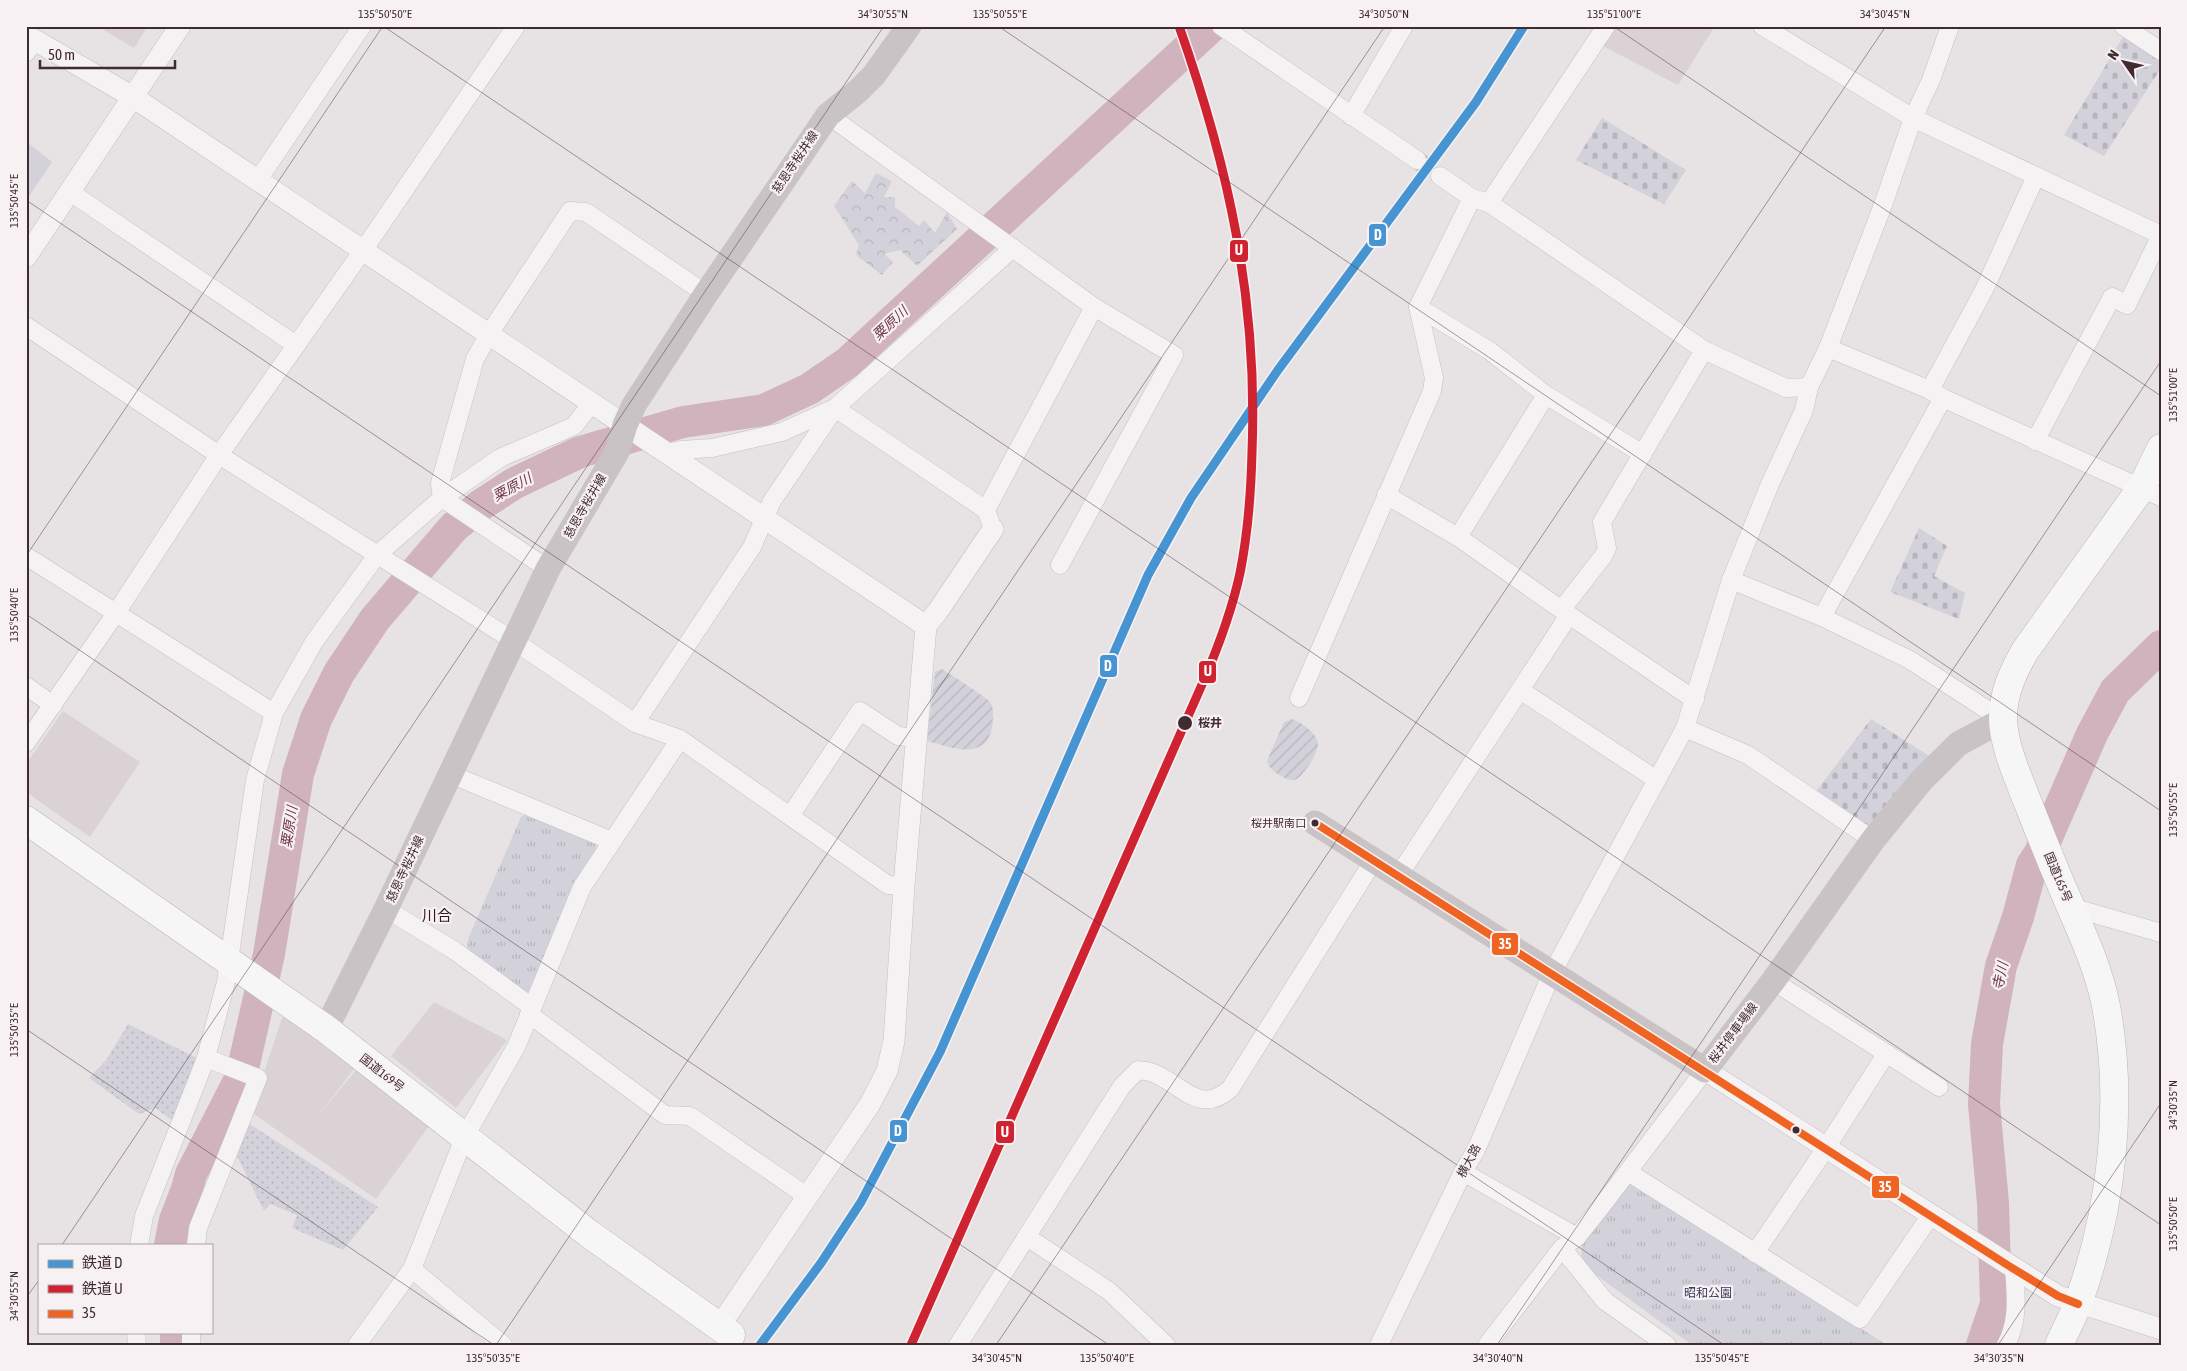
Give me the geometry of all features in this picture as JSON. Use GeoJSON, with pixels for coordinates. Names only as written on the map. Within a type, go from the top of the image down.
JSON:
{"type":"FeatureCollection","features":[{"type":"Feature","properties":{"kind":"highway","name":"国道165号"},"geometry":{"type":"LineString","coordinates":[[2059,1345],[2078,1304],[2093,1251],[2108,1184],[2115,1085],[2112,1047],[2106,1004],[2096,966],[2053,866],[2025,793],[2010,752],[2003,720],[2006,694],[2013,672],[2025,651],[2152,492],[2161,448]]}},
{"type":"Feature","properties":{"kind":"highway","name":"国道169号"},"geometry":{"type":"LineString","coordinates":[[26,820],[326,1029],[464,1138],[723,1335]]}},
{"type":"Feature","properties":{"kind":"main road","name":"慈恩寺桜井線"},"geometry":{"type":"LineString","coordinates":[[326,1029],[386,909],[548,569],[617,452],[629,415],[706,294],[828,115],[858,91],[874,75],[909,26]]}},
{"type":"Feature","properties":{"kind":"main road","name":"桜井停車場線"},"geometry":{"type":"LineString","coordinates":[[1315,823],[1705,1070],[1773,981],[1873,840],[1921,780],[1958,744],[2003,720]]}},
{"type":"Feature","properties":{"kind":"street"},"geometry":{"type":"LineString","coordinates":[[26,256],[180,26]]}},
{"type":"Feature","properties":{"kind":"street"},"geometry":{"type":"LineString","coordinates":[[258,180],[362,26]]}},
{"type":"Feature","properties":{"kind":"street"},"geometry":{"type":"LineString","coordinates":[[26,743],[116,613],[219,455],[363,250],[516,26]]}},
{"type":"Feature","properties":{"kind":"street"},"geometry":{"type":"LineString","coordinates":[[1351,116],[1404,26]]}},
{"type":"Feature","properties":{"kind":"street"},"geometry":{"type":"LineString","coordinates":[[1488,204],[1606,26]]}},
{"type":"Feature","properties":{"kind":"street"},"geometry":{"type":"LineString","coordinates":[[1762,26],[1913,118],[2161,235],[2127,305],[2112,297],[2035,441]]}},
{"type":"Feature","properties":{"kind":"street","name":"横大路"},"geometry":{"type":"LineString","coordinates":[[1379,1345],[1463,1172],[1476,1150],[1552,973],[1685,728],[1731,580],[1770,484],[1804,410],[1808,387],[1828,348],[1883,205],[1913,118],[1931,80],[1950,26]]}},
{"type":"Feature","properties":{"kind":"street"},"geometry":{"type":"LineString","coordinates":[[2123,26],[2161,50]]}},
{"type":"Feature","properties":{"kind":"street"},"geometry":{"type":"LineString","coordinates":[[1225,29],[1417,160]]}},
{"type":"Feature","properties":{"kind":"street"},"geometry":{"type":"LineString","coordinates":[[29,43],[133,97],[597,406],[629,415],[667,453],[763,519],[926,626]]}},
{"type":"Feature","properties":{"kind":"street"},"geometry":{"type":"LineString","coordinates":[[828,115],[1094,307],[1174,355],[1060,565]]}},
{"type":"Feature","properties":{"kind":"street"},"geometry":{"type":"LineString","coordinates":[[1440,176],[1472,198],[1488,204],[1704,350],[1786,388],[1808,387]]}},
{"type":"Feature","properties":{"kind":"street"},"geometry":{"type":"LineString","coordinates":[[1822,618],[1937,394],[2036,176]]}},
{"type":"Feature","properties":{"kind":"street"},"geometry":{"type":"LineString","coordinates":[[70,192],[296,345]]}},
{"type":"Feature","properties":{"kind":"street"},"geometry":{"type":"LineString","coordinates":[[1299,698],[1432,391],[1434,378],[1418,307],[1472,198]]}},
{"type":"Feature","properties":{"kind":"street"},"geometry":{"type":"LineString","coordinates":[[548,569],[442,498],[440,483],[469,378],[475,360],[489,334],[570,211],[586,212],[706,294]]}},
{"type":"Feature","properties":{"kind":"street"},"geometry":{"type":"LineString","coordinates":[[635,723],[752,547],[772,501],[835,408],[1008,245]]}},
{"type":"Feature","properties":{"kind":"street"},"geometry":{"type":"LineString","coordinates":[[723,1335],[808,1197],[870,1104],[887,1072],[894,1041],[904,886],[926,626],[938,611],[990,519],[1094,307]]}},
{"type":"Feature","properties":{"kind":"street"},"geometry":{"type":"LineString","coordinates":[[1418,307],[1490,351],[1546,395],[1643,454]]}},
{"type":"Feature","properties":{"kind":"street"},"geometry":{"type":"LineString","coordinates":[[26,326],[219,455],[514,641],[635,723],[680,739],[888,885],[904,886]]}},
{"type":"Feature","properties":{"kind":"street"},"geometry":{"type":"LineString","coordinates":[[1828,348],[1937,394],[2035,441],[2152,492]]}},
{"type":"Feature","properties":{"kind":"street"},"geometry":{"type":"LineString","coordinates":[[1399,875],[1520,690],[1566,612],[1604,555],[1607,548],[1602,522],[1704,350]]}},
{"type":"Feature","properties":{"kind":"street"},"geometry":{"type":"LineString","coordinates":[[1458,537],[1546,395]]}},
{"type":"Feature","properties":{"kind":"street"},"geometry":{"type":"LineString","coordinates":[[139,1244],[144,1216],[208,1059],[226,982],[234,964],[255,780],[274,713],[314,642],[381,558],[442,498],[500,458],[574,426],[597,406]]}},
{"type":"Feature","properties":{"kind":"street"},"geometry":{"type":"LineString","coordinates":[[667,453],[712,448],[782,432],[835,408]]}},
{"type":"Feature","properties":{"kind":"street"},"geometry":{"type":"LineString","coordinates":[[835,408],[990,519]]}},
{"type":"Feature","properties":{"kind":"street"},"geometry":{"type":"LineString","coordinates":[[1386,494],[1458,537],[1695,700]]}},
{"type":"Feature","properties":{"kind":"street"},"geometry":{"type":"LineString","coordinates":[[26,556],[274,713]]}},
{"type":"Feature","properties":{"kind":"street"},"geometry":{"type":"LineString","coordinates":[[1731,580],[1822,618],[1910,660],[2003,720]]}},
{"type":"Feature","properties":{"kind":"street"},"geometry":{"type":"LineString","coordinates":[[26,686],[53,705]]}},
{"type":"Feature","properties":{"kind":"street"},"geometry":{"type":"LineString","coordinates":[[1520,690],[1657,780]]}},
{"type":"Feature","properties":{"kind":"street"},"geometry":{"type":"LineString","coordinates":[[790,816],[860,711],[898,736],[916,738]]}},
{"type":"Feature","properties":{"kind":"street"},"geometry":{"type":"LineString","coordinates":[[1685,728],[1748,755],[1873,840]]}},
{"type":"Feature","properties":{"kind":"street"},"geometry":{"type":"LineString","coordinates":[[357,1345],[412,1270],[464,1138],[516,1047],[582,887],[680,739]]}},
{"type":"Feature","properties":{"kind":"street"},"geometry":{"type":"LineString","coordinates":[[450,774],[612,840]]}},
{"type":"Feature","properties":{"kind":"street"},"geometry":{"type":"LineString","coordinates":[[958,1345],[1122,1086],[1138,1070],[1153,1073],[1200,1100],[1219,1098],[1230,1089],[1374,860]]}},
{"type":"Feature","properties":{"kind":"street"},"geometry":{"type":"LineString","coordinates":[[2071,908],[2161,933]]}},
{"type":"Feature","properties":{"kind":"street"},"geometry":{"type":"LineString","coordinates":[[386,909],[455,951],[665,1115],[690,1116],[808,1197]]}},
{"type":"Feature","properties":{"kind":"street"},"geometry":{"type":"LineString","coordinates":[[1773,981],[1939,1087]]}},
{"type":"Feature","properties":{"kind":"street"},"geometry":{"type":"LineString","coordinates":[[1755,1254],[1886,1054]]}},
{"type":"Feature","properties":{"kind":"street"},"geometry":{"type":"LineString","coordinates":[[196,1244],[198,1228],[258,1078],[208,1059]]}},
{"type":"Feature","properties":{"kind":"street"},"geometry":{"type":"LineString","coordinates":[[1487,1345],[1562,1248],[1576,1237],[1628,1172],[1705,1070],[2011,1268],[2058,1296],[2078,1304],[2138,1320],[2161,1329]]}},
{"type":"Feature","properties":{"kind":"street"},"geometry":{"type":"LineString","coordinates":[[1463,1172],[1576,1237]]}},
{"type":"Feature","properties":{"kind":"street"},"geometry":{"type":"LineString","coordinates":[[1628,1172],[1860,1319],[1931,1215]]}},
{"type":"Feature","properties":{"kind":"street"},"geometry":{"type":"LineString","coordinates":[[1027,1237],[1109,1292],[1166,1345]]}},
{"type":"Feature","properties":{"kind":"street"},"geometry":{"type":"LineString","coordinates":[[1562,1248],[1605,1301],[1667,1345]]}},
{"type":"Feature","properties":{"kind":"street"},"geometry":{"type":"LineString","coordinates":[[2006,1345],[2010,1337],[2017,1303],[2011,1268]]}},
{"type":"Feature","properties":{"kind":"street"},"geometry":{"type":"LineString","coordinates":[[412,1270],[503,1345]]}},
{"type":"Feature","properties":{"kind":"shaded area"},"geometry":{"type":"Polygon","coordinates":[[[97,26],[148,26],[134,48],[97,26]]]}},
{"type":"Feature","properties":{"kind":"shaded area"},"geometry":{"type":"Polygon","coordinates":[[[1613,26],[1715,26],[1678,85],[1601,45],[1613,26]]]}},
{"type":"Feature","properties":{"kind":"shaded area"},"geometry":{"type":"Polygon","coordinates":[[[63,711],[140,762],[90,837],[26,792],[26,764],[63,711]]]}},
{"type":"Feature","properties":{"kind":"shaded area"},"geometry":{"type":"Polygon","coordinates":[[[434,1002],[507,1040],[456,1108],[391,1056],[434,1002]]]}},
{"type":"Feature","properties":{"kind":"shaded area"},"geometry":{"type":"Polygon","coordinates":[[[283,1015],[354,1069],[314,1121],[356,1070],[429,1126],[376,1199],[251,1112],[283,1015]]]}},
{"type":"Feature","properties":{"kind":"green space"},"geometry":{"type":"Polygon","coordinates":[[[2124,35],[2161,58],[2161,68],[2104,156],[2064,135],[2124,35]]]}},
{"type":"Feature","properties":{"kind":"green space"},"geometry":{"type":"Polygon","coordinates":[[[1602,118],[1686,170],[1664,204],[1576,160],[1602,118]]]}},
{"type":"Feature","properties":{"kind":"green space"},"geometry":{"type":"Polygon","coordinates":[[[26,141],[52,162],[26,201],[26,141]]]}},
{"type":"Feature","properties":{"kind":"green space"},"geometry":{"type":"Polygon","coordinates":[[[876,173],[892,181],[884,197],[895,197],[895,207],[919,226],[924,220],[935,233],[947,212],[957,229],[917,266],[900,250],[884,254],[893,262],[882,275],[856,255],[859,245],[834,206],[852,181],[865,193],[876,173]]]}},
{"type":"Feature","properties":{"kind":"green space"},"geometry":{"type":"Polygon","coordinates":[[[1919,528],[1947,546],[1934,576],[1965,593],[1959,619],[1890,592],[1919,528]]]}},
{"type":"Feature","properties":{"kind":"green space"},"geometry":{"type":"Polygon","coordinates":[[[942,669],[982,695],[992,705],[992,728],[988,739],[974,749],[966,750],[927,741],[935,672],[942,669]]]}},
{"type":"Feature","properties":{"kind":"green space"},"geometry":{"type":"Polygon","coordinates":[[[1292,719],[1307,728],[1318,742],[1316,752],[1310,764],[1294,780],[1286,779],[1279,775],[1270,767],[1267,761],[1284,722],[1292,719]]]}},
{"type":"Feature","properties":{"kind":"green space"},"geometry":{"type":"Polygon","coordinates":[[[1871,719],[1931,757],[1873,832],[1811,798],[1871,719]]]}},
{"type":"Feature","properties":{"kind":"green space"},"geometry":{"type":"Polygon","coordinates":[[[527,814],[595,842],[597,851],[531,991],[525,992],[467,951],[468,939],[521,817],[527,814]]]}},
{"type":"Feature","properties":{"kind":"green space"},"geometry":{"type":"Polygon","coordinates":[[[128,1024],[201,1060],[175,1122],[155,1108],[139,1114],[89,1078],[107,1059],[128,1024]]]}},
{"type":"Feature","properties":{"kind":"green space"},"geometry":{"type":"Polygon","coordinates":[[[245,1121],[378,1207],[343,1250],[292,1228],[297,1215],[270,1204],[264,1211],[237,1156],[245,1121]]]}},
{"type":"Feature","properties":{"kind":"green space","name":"昭和公園"},"geometry":{"type":"Polygon","coordinates":[[[1630,1183],[1887,1345],[1692,1345],[1581,1264],[1582,1241],[1630,1183]]]}},
{"type":"Feature","properties":{"kind":"waterway","name":"粟原川"},"geometry":{"type":"LineString","coordinates":[[170,1244],[175,1220],[191,1174],[241,1077],[269,954],[298,774],[316,719],[339,673],[375,619],[454,527],[481,505],[515,483],[580,452],[683,422],[764,410],[809,389],[847,363],[1212,26]]}},
{"type":"Feature","properties":{"kind":"waterway","name":"寺川"},"geometry":{"type":"LineString","coordinates":[[1982,1345],[1996,1304],[1993,1203],[1984,1104],[1987,1044],[2001,966],[2018,917],[2032,865],[2040,853],[2092,734],[2115,691],[2161,646]]}},
{"type":"Feature","properties":{"kind":"waterway","name":"粟原川"},"geometry":{"type":"LineString","coordinates":[[176,1334],[176,1345]]}},
{"type":"Feature","properties":{"kind":"tunnel"},"geometry":{"type":"LineString","coordinates":[[1417,160],[1440,176]]}},
{"type":"Feature","properties":{"kind":"rail line","name":"U"},"geometry":{"type":"LineString","coordinates":[[911,1345],[1204,680],[1225,627],[1240,573],[1249,512],[1253,396],[1245,288],[1226,183],[1197,79],[1179,26]]}},
{"type":"Feature","properties":{"kind":"rail line","name":"D"},"geometry":{"type":"LineString","coordinates":[[760,1345],[821,1263],[861,1202],[940,1052],[1148,575],[1191,498],[1278,370],[1476,102],[1524,26]]}},
{"type":"Feature","properties":{"kind":"transit line","name":"35"},"geometry":{"type":"LineString","coordinates":[[1315,823],[2009,1266],[2058,1296],[2078,1304]]}},
{"type":"Feature","properties":{"kind":"place","name":"桜井"},"geometry":{"type":"Point","coordinates":[1185,723]}},
{"type":"Feature","properties":{"kind":"place","name":"桜井駅南口"},"geometry":{"type":"Point","coordinates":[1315,823]}},
{"type":"Feature","properties":{"kind":"district","name":"川合"},"geometry":{"type":"Point","coordinates":[437,915]}}]}
